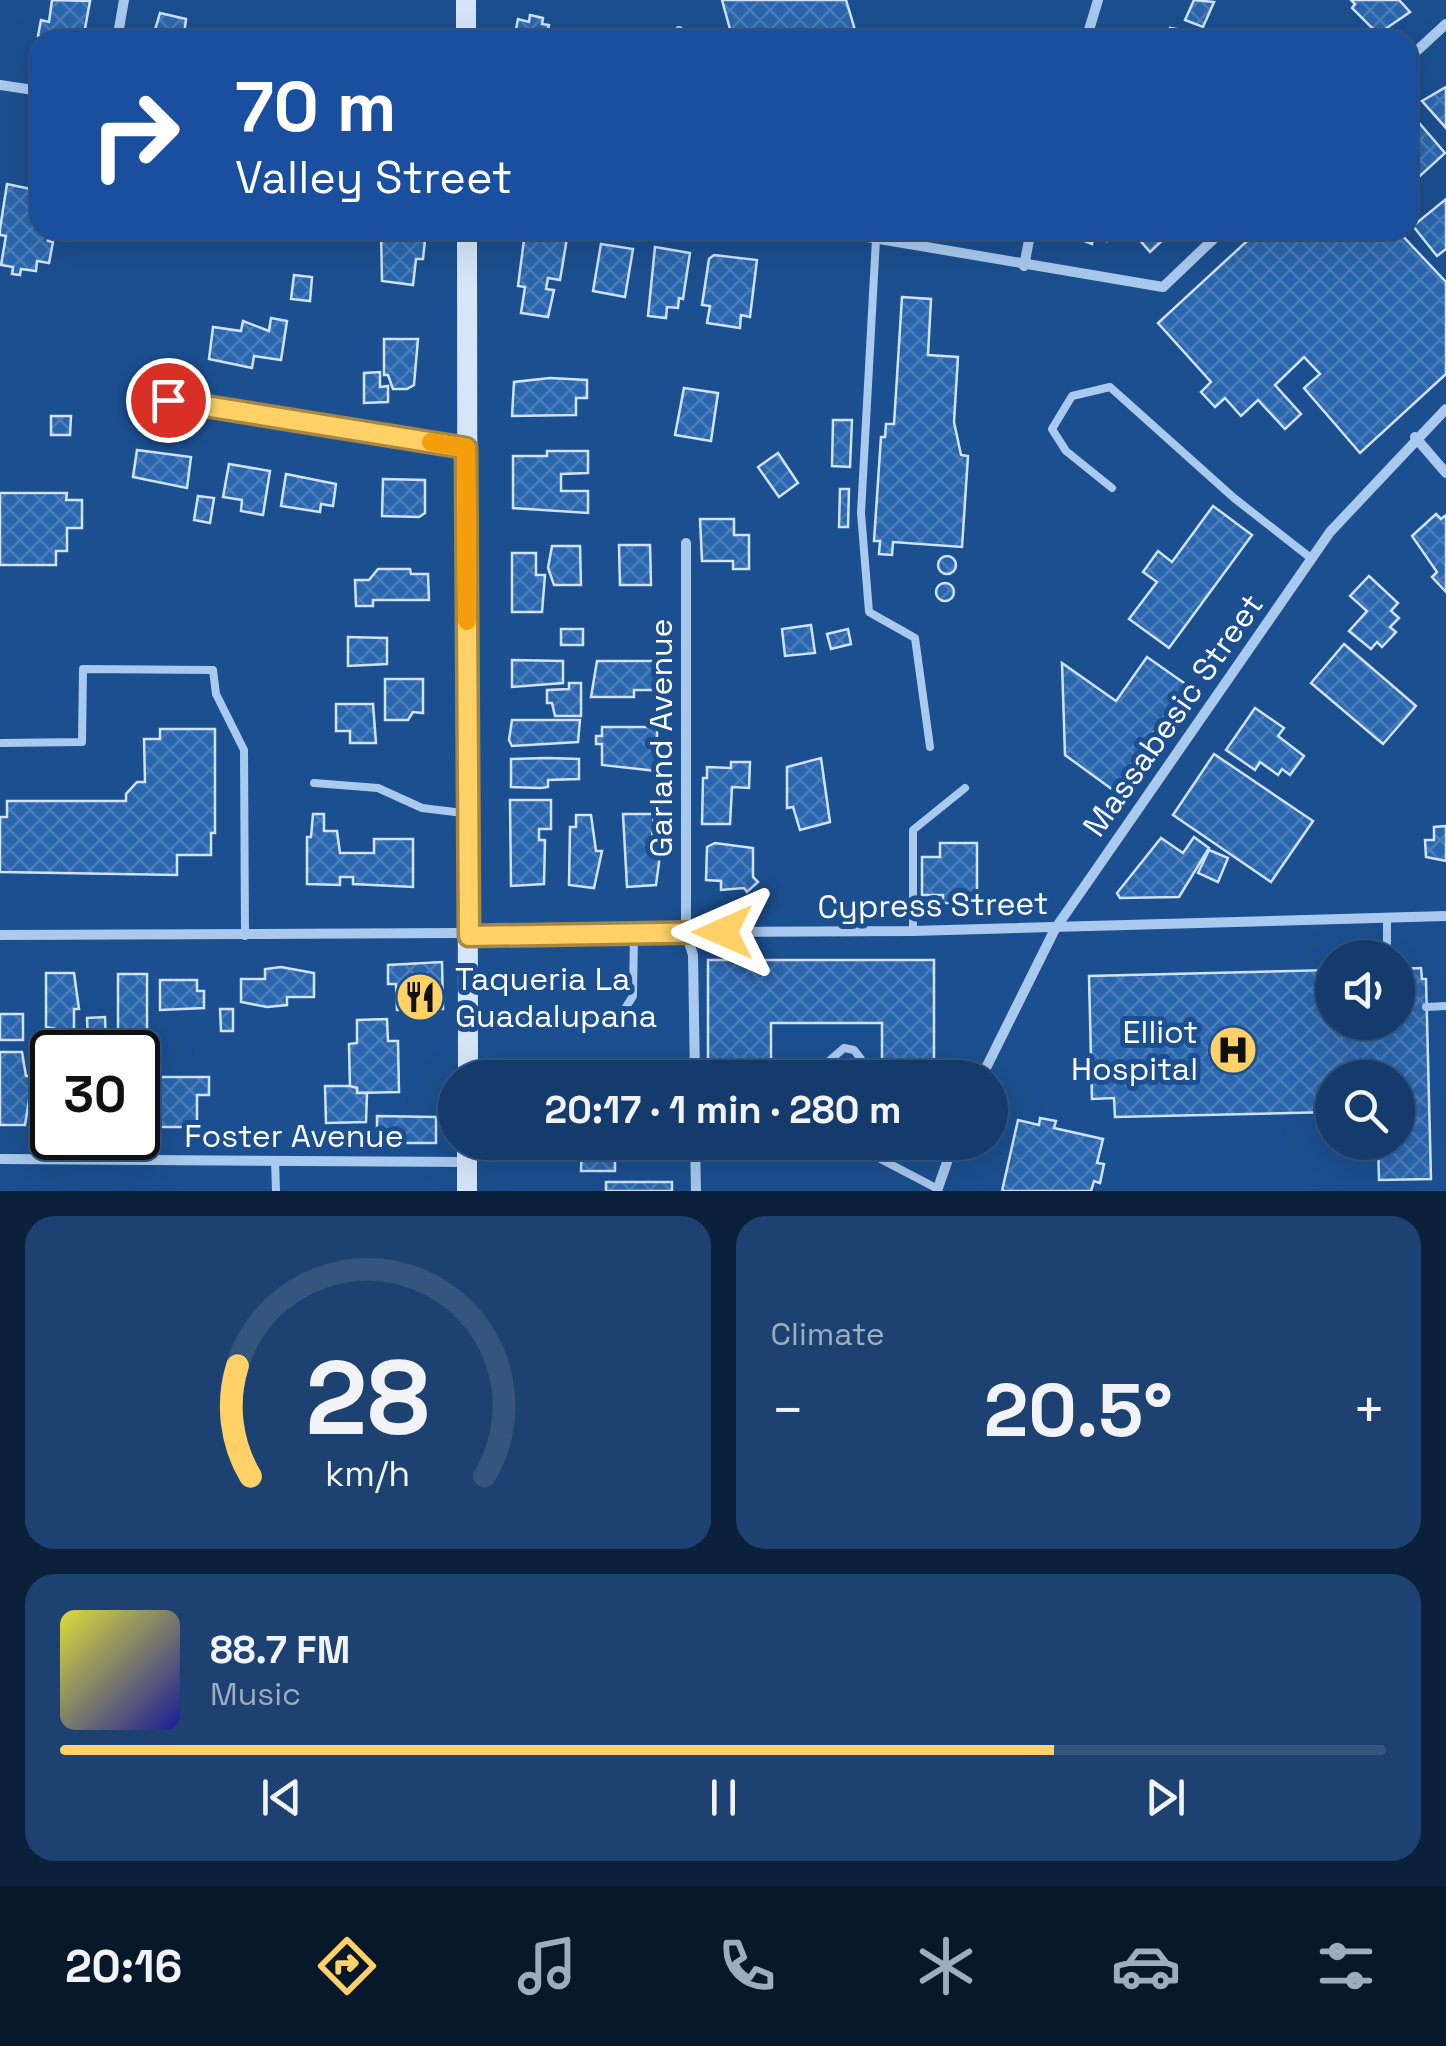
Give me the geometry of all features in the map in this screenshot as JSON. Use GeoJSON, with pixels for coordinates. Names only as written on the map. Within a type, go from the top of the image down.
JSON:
{"type":"FeatureCollection","features":[{"type":"Feature","properties":{"kind":"main road"},"geometry":{"type":"LineString","coordinates":[[466,0],[466,30]]}},
{"type":"Feature","properties":{"kind":"main road"},"geometry":{"type":"LineString","coordinates":[[466,240],[468,1060]]}},
{"type":"Feature","properties":{"kind":"main road"},"geometry":{"type":"LineString","coordinates":[[467,1160],[467,1191]]}},
{"type":"Feature","properties":{"kind":"street"},"geometry":{"type":"LineString","coordinates":[[119,30],[124,0]]}},
{"type":"Feature","properties":{"kind":"street"},"geometry":{"type":"LineString","coordinates":[[1089,30],[1098,0]]}},
{"type":"Feature","properties":{"kind":"street"},"geometry":{"type":"LineString","coordinates":[[1418,50],[1446,24]]}},
{"type":"Feature","properties":{"kind":"street"},"geometry":{"type":"LineString","coordinates":[[0,84],[30,89]]}},
{"type":"Feature","properties":{"kind":"street"},"geometry":{"type":"LineString","coordinates":[[881,240],[1163,287],[1213,240]]}},
{"type":"Feature","properties":{"kind":"street"},"geometry":{"type":"LineString","coordinates":[[1024,266],[1029,240]]}},
{"type":"Feature","properties":{"kind":"street"},"geometry":{"type":"LineString","coordinates":[[168,400],[466,448]]}},
{"type":"Feature","properties":{"kind":"street","name":"Massabesic Street"},"geometry":{"type":"LineString","coordinates":[[990,1060],[1055,929],[1312,558],[1415,437],[1446,409]]}},
{"type":"Feature","properties":{"kind":"street"},"geometry":{"type":"LineString","coordinates":[[1415,437],[1446,473]]}},
{"type":"Feature","properties":{"kind":"street","name":"Garland Avenue"},"geometry":{"type":"LineString","coordinates":[[686,542],[686,932],[693,955],[696,1060]]}},
{"type":"Feature","properties":{"kind":"street","name":"Cypress Street"},"geometry":{"type":"LineString","coordinates":[[0,935],[469,936],[912,931],[1446,916]]}},
{"type":"Feature","properties":{"kind":"street","name":"Foster Avenue"},"geometry":{"type":"LineString","coordinates":[[0,1159],[275,1161],[438,1153]]}},
{"type":"Feature","properties":{"kind":"street"},"geometry":{"type":"LineString","coordinates":[[696,1160],[696,1191]]}},
{"type":"Feature","properties":{"kind":"street"},"geometry":{"type":"LineString","coordinates":[[938,1190],[948,1160]]}},
{"type":"Feature","properties":{"kind":"lane"},"geometry":{"type":"LineString","coordinates":[[876,240],[861,512],[869,612],[915,638],[930,747]]}},
{"type":"Feature","properties":{"kind":"lane"},"geometry":{"type":"LineString","coordinates":[[1112,488],[1066,451],[1052,430],[1072,396],[1110,387],[1234,498],[1312,558]]}},
{"type":"Feature","properties":{"kind":"lane"},"geometry":{"type":"LineString","coordinates":[[0,742],[82,742],[83,669],[213,670],[216,694],[244,750],[245,936]]}},
{"type":"Feature","properties":{"kind":"lane"},"geometry":{"type":"LineString","coordinates":[[314,783],[378,788],[422,808],[468,813]]}},
{"type":"Feature","properties":{"kind":"lane"},"geometry":{"type":"LineString","coordinates":[[912,931],[914,830],[966,788]]}},
{"type":"Feature","properties":{"kind":"lane"},"geometry":{"type":"LineString","coordinates":[[1387,918],[1387,940]]}},
{"type":"Feature","properties":{"kind":"lane"},"geometry":{"type":"LineString","coordinates":[[468,1017],[621,1015],[633,996],[634,933]]}},
{"type":"Feature","properties":{"kind":"lane"},"geometry":{"type":"LineString","coordinates":[[1426,1007],[1446,1006]]}},
{"type":"Feature","properties":{"kind":"lane"},"geometry":{"type":"LineString","coordinates":[[830,1060],[844,1048],[854,1050],[861,1060]]}},
{"type":"Feature","properties":{"kind":"lane"},"geometry":{"type":"LineString","coordinates":[[882,1160],[938,1190]]}},
{"type":"Feature","properties":{"kind":"lane"},"geometry":{"type":"LineString","coordinates":[[275,1161],[276,1191]]}},
{"type":"Feature","properties":{"kind":"building"},"geometry":{"type":"Polygon","coordinates":[[[52,0],[90,1],[85,30],[39,30],[41,20],[49,22],[52,0]]]}},
{"type":"Feature","properties":{"kind":"building"},"geometry":{"type":"Polygon","coordinates":[[[722,0],[846,0],[855,30],[730,30],[722,0]]]}},
{"type":"Feature","properties":{"kind":"building"},"geometry":{"type":"Polygon","coordinates":[[[1194,0],[1214,2],[1203,27],[1185,20],[1194,0]]]}},
{"type":"Feature","properties":{"kind":"building"},"geometry":{"type":"Polygon","coordinates":[[[1351,0],[1399,0],[1410,12],[1384,30],[1374,30],[1352,8],[1355,4],[1351,0]]]}},
{"type":"Feature","properties":{"kind":"building"},"geometry":{"type":"Polygon","coordinates":[[[160,13],[186,19],[185,30],[155,30],[160,13]]]}},
{"type":"Feature","properties":{"kind":"building"},"geometry":{"type":"Polygon","coordinates":[[[530,15],[543,18],[542,24],[549,25],[548,30],[516,30],[518,19],[529,22],[530,15]]]}},
{"type":"Feature","properties":{"kind":"building"},"geometry":{"type":"Polygon","coordinates":[[[1446,87],[1446,128],[1422,101],[1446,87]]]}},
{"type":"Feature","properties":{"kind":"building"},"geometry":{"type":"Polygon","coordinates":[[[1418,122],[1445,153],[1418,178],[1418,122]]]}},
{"type":"Feature","properties":{"kind":"building"},"geometry":{"type":"Polygon","coordinates":[[[7,184],[30,189],[30,240],[53,242],[49,263],[37,261],[36,271],[21,269],[20,275],[12,274],[13,267],[1,265],[6,236],[0,235],[7,184]]]}},
{"type":"Feature","properties":{"kind":"building"},"geometry":{"type":"Polygon","coordinates":[[[1446,199],[1446,249],[1437,256],[1418,232],[1418,222],[1446,199]]]}},
{"type":"Feature","properties":{"kind":"building"},"geometry":{"type":"Polygon","coordinates":[[[381,240],[425,240],[423,259],[416,259],[413,285],[382,281],[381,240]]]}},
{"type":"Feature","properties":{"kind":"building"},"geometry":{"type":"Polygon","coordinates":[[[524,240],[567,240],[560,280],[548,278],[546,289],[554,290],[548,317],[521,313],[525,287],[518,286],[524,240]]]}},
{"type":"Feature","properties":{"kind":"building"},"geometry":{"type":"Polygon","coordinates":[[[1140,240],[1163,240],[1150,252],[1140,240]]]}},
{"type":"Feature","properties":{"kind":"building"},"geometry":{"type":"Polygon","coordinates":[[[1248,240],[1406,240],[1446,282],[1446,374],[1360,453],[1304,388],[1320,374],[1304,357],[1275,385],[1301,414],[1285,429],[1258,400],[1241,416],[1225,398],[1215,407],[1201,392],[1211,382],[1158,323],[1248,240]]]}},
{"type":"Feature","properties":{"kind":"building"},"geometry":{"type":"Polygon","coordinates":[[[601,244],[633,249],[625,297],[593,291],[601,244]]]}},
{"type":"Feature","properties":{"kind":"building"},"geometry":{"type":"Polygon","coordinates":[[[655,247],[690,253],[683,299],[679,298],[678,308],[667,307],[666,318],[648,316],[655,247]]]}},
{"type":"Feature","properties":{"kind":"building"},"geometry":{"type":"Polygon","coordinates":[[[714,255],[757,260],[750,317],[741,315],[740,328],[707,323],[710,306],[702,305],[709,259],[714,255]]]}},
{"type":"Feature","properties":{"kind":"building"},"geometry":{"type":"Polygon","coordinates":[[[294,275],[312,277],[310,301],[291,299],[294,275]]]}},
{"type":"Feature","properties":{"kind":"building"},"geometry":{"type":"Polygon","coordinates":[[[902,297],[931,299],[928,355],[958,357],[954,422],[961,455],[968,456],[962,547],[893,542],[892,555],[879,554],[880,541],[874,541],[881,437],[885,437],[886,424],[894,424],[902,297]]]}},
{"type":"Feature","properties":{"kind":"building"},"geometry":{"type":"Polygon","coordinates":[[[271,318],[287,321],[281,360],[254,356],[252,368],[209,359],[213,327],[241,331],[243,321],[269,331],[271,318]]]}},
{"type":"Feature","properties":{"kind":"building"},"geometry":{"type":"Polygon","coordinates":[[[384,339],[418,339],[414,385],[407,389],[393,389],[388,375],[384,375],[384,339]]]}},
{"type":"Feature","properties":{"kind":"building"},"geometry":{"type":"Polygon","coordinates":[[[380,372],[380,387],[388,386],[388,402],[364,403],[364,373],[380,372]]]}},
{"type":"Feature","properties":{"kind":"building"},"geometry":{"type":"Polygon","coordinates":[[[550,378],[587,380],[587,398],[576,398],[576,415],[512,416],[514,382],[550,378]]]}},
{"type":"Feature","properties":{"kind":"building"},"geometry":{"type":"Polygon","coordinates":[[[684,388],[718,393],[711,441],[675,435],[684,388]]]}},
{"type":"Feature","properties":{"kind":"building"},"geometry":{"type":"Polygon","coordinates":[[[51,416],[71,416],[70,435],[51,435],[51,416]]]}},
{"type":"Feature","properties":{"kind":"building"},"geometry":{"type":"Polygon","coordinates":[[[833,420],[852,420],[850,467],[832,466],[833,420]]]}},
{"type":"Feature","properties":{"kind":"building"},"geometry":{"type":"Polygon","coordinates":[[[137,450],[191,457],[187,488],[133,477],[137,450]]]}},
{"type":"Feature","properties":{"kind":"building"},"geometry":{"type":"Polygon","coordinates":[[[547,451],[588,451],[588,473],[561,474],[561,491],[588,491],[588,513],[513,508],[513,456],[547,456],[547,451]]]}},
{"type":"Feature","properties":{"kind":"building"},"geometry":{"type":"Polygon","coordinates":[[[778,453],[798,483],[779,497],[758,467],[778,453]]]}},
{"type":"Feature","properties":{"kind":"building"},"geometry":{"type":"Polygon","coordinates":[[[229,464],[270,471],[263,515],[241,511],[242,500],[223,497],[229,464]]]}},
{"type":"Feature","properties":{"kind":"building"},"geometry":{"type":"Polygon","coordinates":[[[286,474],[336,484],[333,506],[321,504],[320,512],[281,506],[286,474]]]}},
{"type":"Feature","properties":{"kind":"building"},"geometry":{"type":"Polygon","coordinates":[[[383,479],[425,480],[425,513],[419,517],[382,516],[383,479]]]}},
{"type":"Feature","properties":{"kind":"building"},"geometry":{"type":"Polygon","coordinates":[[[840,489],[849,489],[848,527],[839,527],[840,489]]]}},
{"type":"Feature","properties":{"kind":"building"},"geometry":{"type":"Polygon","coordinates":[[[0,493],[67,493],[66,500],[82,500],[82,528],[67,528],[67,551],[56,551],[56,565],[0,565],[0,493]]]}},
{"type":"Feature","properties":{"kind":"building"},"geometry":{"type":"Polygon","coordinates":[[[198,496],[214,498],[210,523],[194,520],[198,496]]]}},
{"type":"Feature","properties":{"kind":"building"},"geometry":{"type":"Polygon","coordinates":[[[1213,506],[1252,535],[1169,648],[1129,619],[1157,582],[1143,572],[1158,551],[1172,562],[1213,506]]]}},
{"type":"Feature","properties":{"kind":"building"},"geometry":{"type":"Polygon","coordinates":[[[1436,514],[1441,519],[1446,515],[1446,592],[1432,577],[1437,572],[1412,536],[1436,514]]]}},
{"type":"Feature","properties":{"kind":"building"},"geometry":{"type":"Polygon","coordinates":[[[700,519],[734,519],[734,535],[749,535],[749,569],[733,569],[733,561],[702,561],[700,519]]]}},
{"type":"Feature","properties":{"kind":"building"},"geometry":{"type":"Polygon","coordinates":[[[619,545],[650,545],[651,585],[620,585],[619,545]]]}},
{"type":"Feature","properties":{"kind":"building"},"geometry":{"type":"Polygon","coordinates":[[[552,546],[580,546],[581,585],[554,585],[548,568],[552,546]]]}},
{"type":"Feature","properties":{"kind":"building"},"geometry":{"type":"Polygon","coordinates":[[[512,553],[536,553],[536,575],[545,575],[542,612],[512,612],[512,553]]]}},
{"type":"Feature","properties":{"kind":"building"},"geometry":{"type":"Polygon","coordinates":[[[947,556],[954,558],[954,572],[947,574],[940,572],[938,565],[940,558],[947,556]]]}},
{"type":"Feature","properties":{"kind":"building"},"geometry":{"type":"Polygon","coordinates":[[[378,569],[410,569],[411,574],[428,574],[429,600],[373,600],[373,606],[356,606],[355,580],[369,580],[378,569]]]}},
{"type":"Feature","properties":{"kind":"building"},"geometry":{"type":"Polygon","coordinates":[[[1369,576],[1398,603],[1391,611],[1399,618],[1390,627],[1396,632],[1382,647],[1377,642],[1371,649],[1349,631],[1367,611],[1350,596],[1369,576]]]}},
{"type":"Feature","properties":{"kind":"building"},"geometry":{"type":"Polygon","coordinates":[[[945,583],[952,585],[952,599],[945,601],[938,599],[936,592],[938,585],[945,583]]]}},
{"type":"Feature","properties":{"kind":"building"},"geometry":{"type":"Polygon","coordinates":[[[811,625],[815,653],[785,656],[782,629],[811,625]]]}},
{"type":"Feature","properties":{"kind":"building"},"geometry":{"type":"Polygon","coordinates":[[[561,629],[583,629],[583,645],[561,645],[561,629]]]}},
{"type":"Feature","properties":{"kind":"building"},"geometry":{"type":"Polygon","coordinates":[[[848,629],[851,644],[831,649],[827,634],[848,629]]]}},
{"type":"Feature","properties":{"kind":"building"},"geometry":{"type":"Polygon","coordinates":[[[348,637],[387,638],[387,664],[348,666],[348,637]]]}},
{"type":"Feature","properties":{"kind":"building"},"geometry":{"type":"Polygon","coordinates":[[[1344,644],[1416,706],[1383,744],[1311,683],[1344,644]]]}},
{"type":"Feature","properties":{"kind":"building"},"geometry":{"type":"Polygon","coordinates":[[[1147,657],[1187,685],[1113,790],[1065,755],[1062,663],[1116,701],[1147,657]]]}},
{"type":"Feature","properties":{"kind":"building"},"geometry":{"type":"Polygon","coordinates":[[[512,660],[563,661],[563,683],[512,687],[512,660]]]}},
{"type":"Feature","properties":{"kind":"building"},"geometry":{"type":"Polygon","coordinates":[[[597,661],[657,661],[657,690],[634,690],[634,697],[591,697],[597,661]]]}},
{"type":"Feature","properties":{"kind":"building"},"geometry":{"type":"Polygon","coordinates":[[[385,679],[423,679],[423,713],[413,712],[408,720],[385,720],[385,679]]]}},
{"type":"Feature","properties":{"kind":"building"},"geometry":{"type":"Polygon","coordinates":[[[569,683],[581,683],[581,716],[555,716],[552,703],[547,703],[547,690],[569,689],[569,683]]]}},
{"type":"Feature","properties":{"kind":"building"},"geometry":{"type":"Polygon","coordinates":[[[336,704],[373,704],[376,743],[350,743],[350,731],[336,731],[336,704]]]}},
{"type":"Feature","properties":{"kind":"building"},"geometry":{"type":"Polygon","coordinates":[[[1255,708],[1284,728],[1278,736],[1304,756],[1290,775],[1282,769],[1278,775],[1260,762],[1255,770],[1226,750],[1255,708]]]}},
{"type":"Feature","properties":{"kind":"building"},"geometry":{"type":"Polygon","coordinates":[[[512,720],[580,720],[578,742],[512,746],[509,740],[512,720]]]}},
{"type":"Feature","properties":{"kind":"building"},"geometry":{"type":"Polygon","coordinates":[[[602,727],[657,727],[657,771],[602,765],[602,744],[596,744],[596,736],[602,736],[602,727]]]}},
{"type":"Feature","properties":{"kind":"building"},"geometry":{"type":"Polygon","coordinates":[[[160,729],[215,729],[215,833],[211,833],[211,855],[177,855],[177,875],[0,872],[0,817],[7,817],[7,801],[126,801],[126,794],[137,782],[145,782],[144,739],[160,739],[160,729]]]}},
{"type":"Feature","properties":{"kind":"building"},"geometry":{"type":"Polygon","coordinates":[[[1214,754],[1313,821],[1271,882],[1173,815],[1214,754]]]}},
{"type":"Feature","properties":{"kind":"building"},"geometry":{"type":"Polygon","coordinates":[[[821,758],[830,822],[800,830],[793,807],[787,808],[787,767],[821,758]]]}},
{"type":"Feature","properties":{"kind":"building"},"geometry":{"type":"Polygon","coordinates":[[[511,759],[579,759],[579,779],[548,780],[548,787],[541,788],[511,787],[511,759]]]}},
{"type":"Feature","properties":{"kind":"building"},"geometry":{"type":"Polygon","coordinates":[[[731,762],[750,762],[749,788],[732,787],[730,824],[702,824],[703,778],[707,778],[707,767],[731,768],[731,762]]]}},
{"type":"Feature","properties":{"kind":"building"},"geometry":{"type":"Polygon","coordinates":[[[510,800],[551,800],[551,829],[539,829],[539,840],[545,840],[544,884],[511,886],[510,800]]]}},
{"type":"Feature","properties":{"kind":"building"},"geometry":{"type":"Polygon","coordinates":[[[313,814],[324,814],[324,831],[337,831],[340,853],[374,853],[374,839],[413,839],[413,887],[353,884],[353,877],[340,877],[340,885],[307,884],[307,837],[311,837],[313,814]]]}},
{"type":"Feature","properties":{"kind":"building"},"geometry":{"type":"Polygon","coordinates":[[[623,814],[654,814],[651,850],[660,855],[656,885],[627,887],[623,814]]]}},
{"type":"Feature","properties":{"kind":"building"},"geometry":{"type":"Polygon","coordinates":[[[576,815],[591,815],[596,851],[602,851],[594,888],[569,885],[570,827],[576,827],[576,815]]]}},
{"type":"Feature","properties":{"kind":"building"},"geometry":{"type":"Polygon","coordinates":[[[1446,826],[1446,861],[1426,857],[1425,840],[1434,840],[1434,827],[1446,826]]]}},
{"type":"Feature","properties":{"kind":"building"},"geometry":{"type":"Polygon","coordinates":[[[1194,837],[1209,848],[1179,897],[1120,898],[1117,893],[1161,838],[1183,853],[1194,837]]]}},
{"type":"Feature","properties":{"kind":"building"},"geometry":{"type":"Polygon","coordinates":[[[715,843],[753,848],[753,877],[758,882],[747,892],[744,888],[721,890],[721,881],[706,880],[707,847],[715,843]]]}},
{"type":"Feature","properties":{"kind":"building"},"geometry":{"type":"Polygon","coordinates":[[[940,843],[977,843],[977,903],[943,903],[943,895],[922,895],[922,857],[940,857],[940,843]]]}},
{"type":"Feature","properties":{"kind":"building"},"geometry":{"type":"Polygon","coordinates":[[[1209,850],[1228,858],[1218,882],[1198,873],[1209,850]]]}},
{"type":"Feature","properties":{"kind":"building"},"geometry":{"type":"Polygon","coordinates":[[[708,960],[934,960],[934,1060],[882,1060],[882,1023],[771,1023],[771,1060],[708,1060],[708,960]]]}},
{"type":"Feature","properties":{"kind":"building","name":"Taqueria La Guadalupana"},"geometry":{"type":"Polygon","coordinates":[[[442,962],[443,1009],[397,1010],[396,984],[388,984],[388,965],[442,962]]]}},
{"type":"Feature","properties":{"kind":"building"},"geometry":{"type":"Polygon","coordinates":[[[281,967],[314,973],[314,997],[287,997],[287,1005],[267,1007],[241,1002],[241,979],[265,979],[265,969],[281,967]]]}},
{"type":"Feature","properties":{"kind":"building"},"geometry":{"type":"Polygon","coordinates":[[[1415,968],[1421,968],[1422,979],[1426,979],[1431,1179],[1379,1180],[1378,1160],[1415,1160],[1415,1060],[1315,1060],[1315,1112],[1115,1117],[1114,1098],[1092,1099],[1089,976],[1315,970],[1315,1040],[1415,1040],[1415,968]]]}},
{"type":"Feature","properties":{"kind":"building"},"geometry":{"type":"Polygon","coordinates":[[[46,973],[74,973],[79,1009],[74,1009],[74,1030],[46,1027],[46,973]]]}},
{"type":"Feature","properties":{"kind":"building"},"geometry":{"type":"Polygon","coordinates":[[[118,974],[147,974],[147,1030],[118,1030],[118,974]]]}},
{"type":"Feature","properties":{"kind":"building"},"geometry":{"type":"Polygon","coordinates":[[[160,980],[197,980],[197,991],[204,991],[204,1008],[160,1010],[160,980]]]}},
{"type":"Feature","properties":{"kind":"building"},"geometry":{"type":"Polygon","coordinates":[[[220,1009],[233,1009],[233,1031],[221,1031],[220,1009]]]}},
{"type":"Feature","properties":{"kind":"building"},"geometry":{"type":"Polygon","coordinates":[[[0,1014],[23,1014],[23,1040],[0,1040],[0,1014]]]}},
{"type":"Feature","properties":{"kind":"building"},"geometry":{"type":"Polygon","coordinates":[[[105,1017],[106,1030],[88,1030],[87,1018],[105,1017]]]}},
{"type":"Feature","properties":{"kind":"building"},"geometry":{"type":"Polygon","coordinates":[[[387,1019],[388,1041],[398,1041],[399,1092],[357,1093],[357,1088],[350,1089],[349,1044],[357,1043],[357,1020],[387,1019]]]}},
{"type":"Feature","properties":{"kind":"building"},"geometry":{"type":"Polygon","coordinates":[[[0,1052],[22,1052],[26,1076],[30,1076],[25,1125],[0,1125],[0,1052]]]}},
{"type":"Feature","properties":{"kind":"building"},"geometry":{"type":"Polygon","coordinates":[[[160,1077],[209,1077],[209,1095],[197,1095],[197,1127],[160,1127],[160,1077]]]}},
{"type":"Feature","properties":{"kind":"building"},"geometry":{"type":"Polygon","coordinates":[[[325,1086],[350,1086],[357,1088],[357,1093],[367,1093],[366,1122],[326,1123],[325,1086]]]}},
{"type":"Feature","properties":{"kind":"building"},"geometry":{"type":"Polygon","coordinates":[[[377,1116],[436,1117],[436,1143],[377,1143],[377,1116]]]}},
{"type":"Feature","properties":{"kind":"building"},"geometry":{"type":"Polygon","coordinates":[[[1040,1118],[1056,1121],[1054,1128],[1103,1139],[1097,1163],[1104,1164],[1100,1183],[1094,1181],[1091,1191],[1002,1191],[1018,1120],[1039,1125],[1040,1118]]]}},
{"type":"Feature","properties":{"kind":"building"},"geometry":{"type":"Polygon","coordinates":[[[581,1160],[615,1160],[615,1171],[581,1171],[581,1160]]]}},
{"type":"Feature","properties":{"kind":"building"},"geometry":{"type":"Polygon","coordinates":[[[606,1182],[672,1182],[672,1191],[606,1191],[606,1182]]]}},
{"type":"Feature","properties":{"kind":"slow traffic"},"geometry":{"type":"LineString","coordinates":[[431,442],[466,448],[467,621]]}},
{"type":"Feature","properties":{"kind":"place","name":"Taqueria La Guadalupana"},"geometry":{"type":"Point","coordinates":[420,997]}},
{"type":"Feature","properties":{"kind":"place","name":"Elliot Hospital"},"geometry":{"type":"Point","coordinates":[1233,1050]}},
{"type":"Feature","properties":{"kind":"route"},"geometry":{"type":"LineString","coordinates":[[168,400],[466,448],[469,936],[723,932]]}}]}
